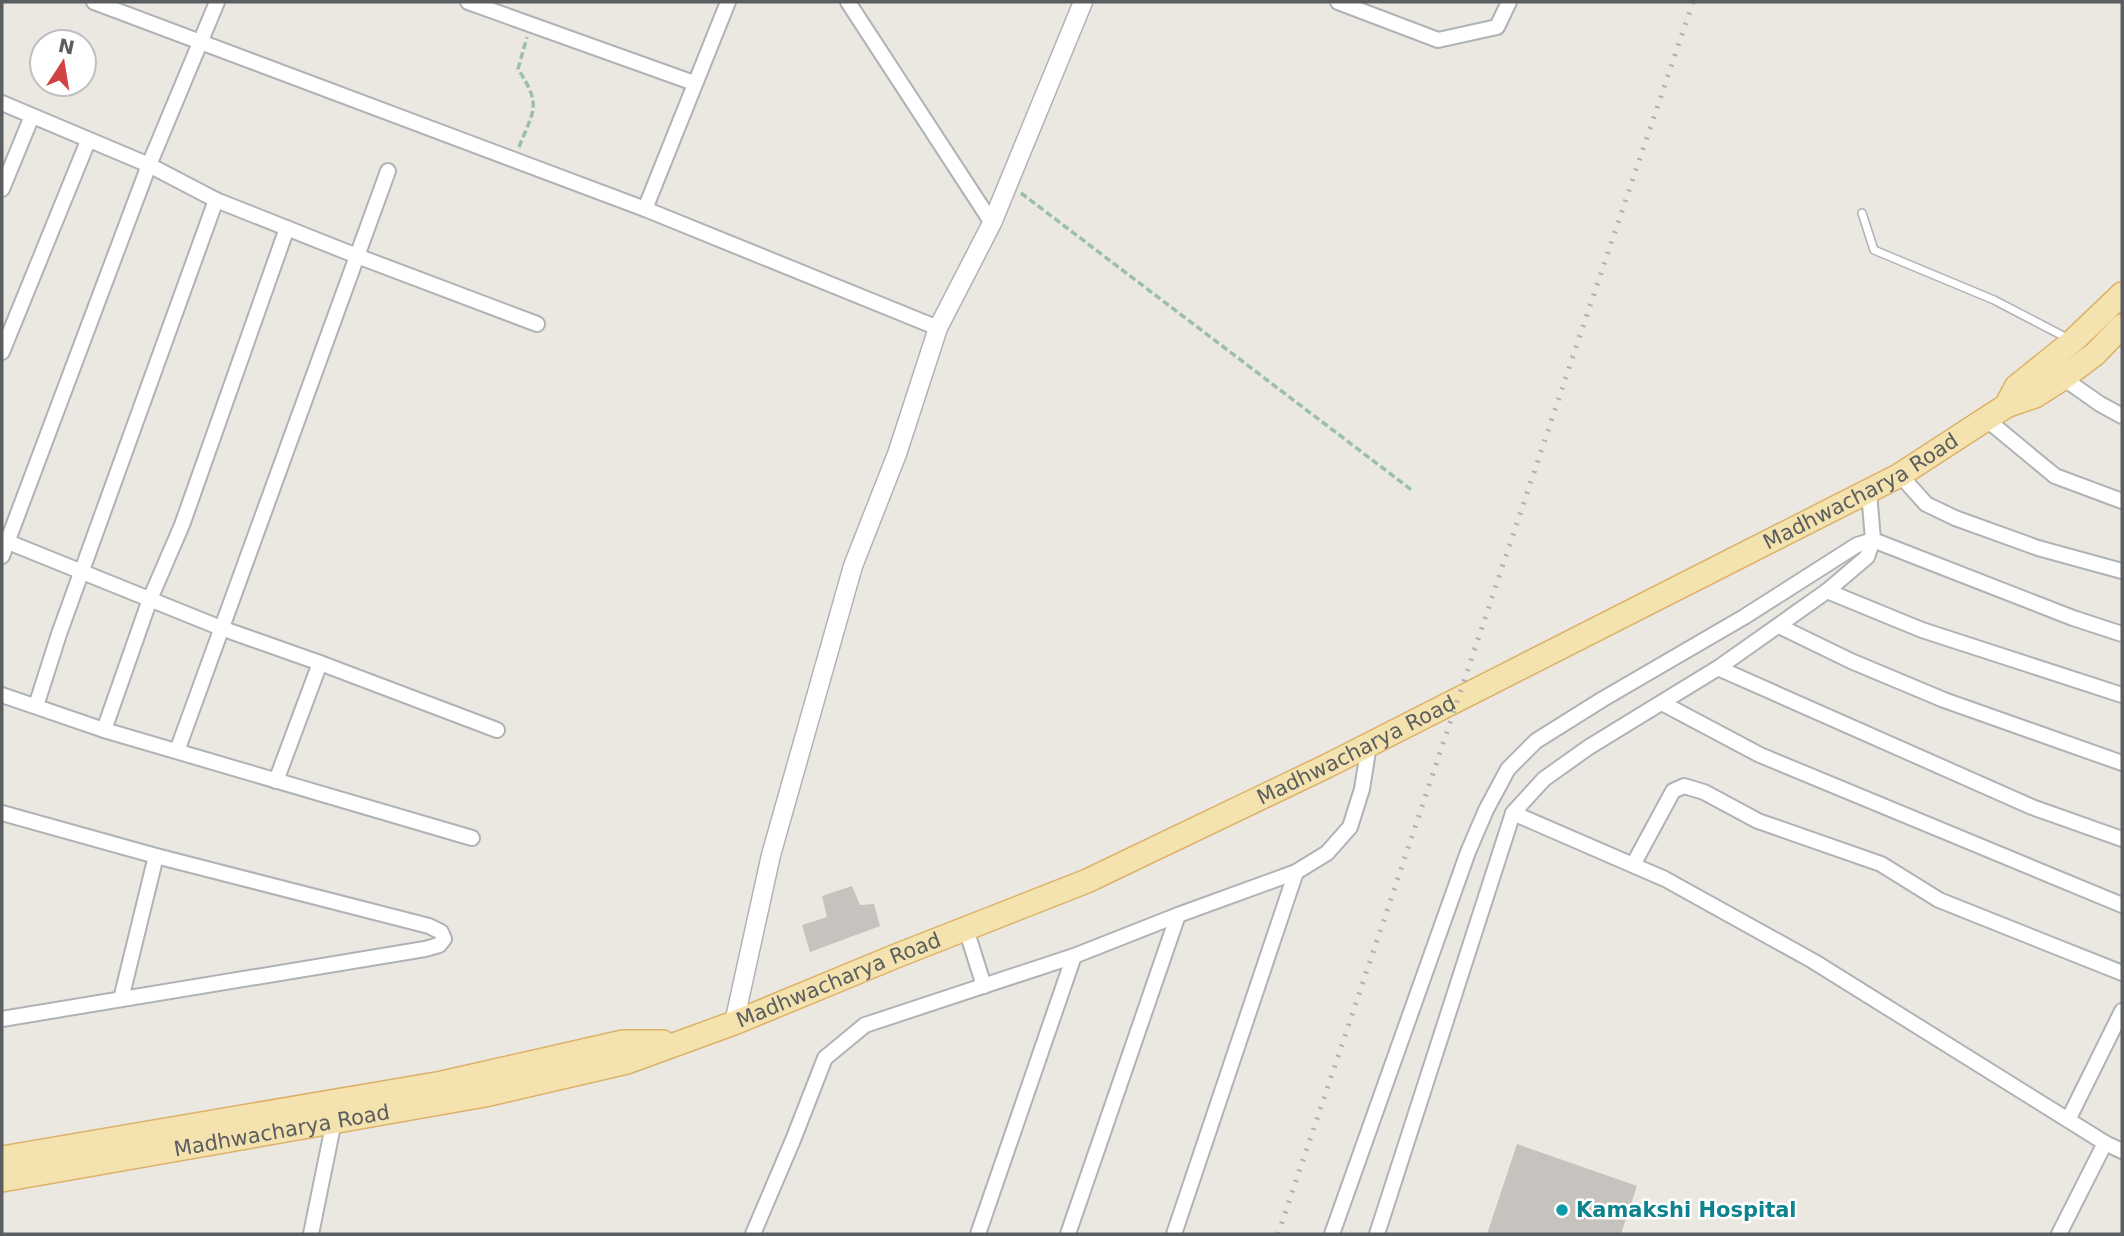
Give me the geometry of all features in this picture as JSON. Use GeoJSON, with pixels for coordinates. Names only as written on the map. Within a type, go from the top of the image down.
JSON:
{"type":"FeatureCollection","features":[{"type":"Feature","properties":{"kind":"main road","name":"Madhwacharya Road"},"geometry":{"type":"LineString","coordinates":[[2006,406],[2016,387],[2073,341],[2122,294]]}},
{"type":"Feature","properties":{"kind":"main road","name":"Madhwacharya Road"},"geometry":{"type":"LineString","coordinates":[[2,1181],[510,1089],[627,1062],[734,1023],[1087,881],[1369,745],[1869,492],[2006,406],[2035,396],[2063,378],[2095,354],[2122,326]]}},
{"type":"Feature","properties":{"kind":"main road","name":"Madhwacharya Road"},"geometry":{"type":"LineString","coordinates":[[2,1158],[442,1083],[623,1042],[681,1041]]}},
{"type":"Feature","properties":{"kind":"street"},"geometry":{"type":"LineString","coordinates":[[94,2],[645,209],[938,328]]}},
{"type":"Feature","properties":{"kind":"street"},"geometry":{"type":"LineString","coordinates":[[2,556],[149,165],[217,2]]}},
{"type":"Feature","properties":{"kind":"street"},"geometry":{"type":"LineString","coordinates":[[468,2],[694,83]]}},
{"type":"Feature","properties":{"kind":"street"},"geometry":{"type":"LineString","coordinates":[[645,209],[728,2]]}},
{"type":"Feature","properties":{"kind":"street"},"geometry":{"type":"LineString","coordinates":[[848,2],[992,223]]}},
{"type":"Feature","properties":{"kind":"street"},"geometry":{"type":"LineString","coordinates":[[734,1023],[771,855],[853,566],[897,454],[938,328],[992,223],[1083,2]]}},
{"type":"Feature","properties":{"kind":"street"},"geometry":{"type":"LineString","coordinates":[[1338,2],[1438,40],[1497,27],[1509,2]]}},
{"type":"Feature","properties":{"kind":"street"},"geometry":{"type":"LineString","coordinates":[[2,103],[149,165],[216,200],[537,324]]}},
{"type":"Feature","properties":{"kind":"street"},"geometry":{"type":"LineString","coordinates":[[2,189],[32,116]]}},
{"type":"Feature","properties":{"kind":"street"},"geometry":{"type":"LineString","coordinates":[[2,352],[89,141]]}},
{"type":"Feature","properties":{"kind":"street"},"geometry":{"type":"LineString","coordinates":[[177,751],[388,171]]}},
{"type":"Feature","properties":{"kind":"street"},"geometry":{"type":"LineString","coordinates":[[36,706],[59,634],[216,200]]}},
{"type":"Feature","properties":{"kind":"street"},"geometry":{"type":"LineString","coordinates":[[104,730],[150,599],[182,525],[287,228]]}},
{"type":"Feature","properties":{"kind":"street"},"geometry":{"type":"LineString","coordinates":[[2063,378],[2122,416]]}},
{"type":"Feature","properties":{"kind":"street"},"geometry":{"type":"LineString","coordinates":[[1986,419],[2055,476],[2122,501]]}},
{"type":"Feature","properties":{"kind":"street"},"geometry":{"type":"LineString","coordinates":[[1900,475],[1926,504],[1955,518],[2038,548],[2122,571]]}},
{"type":"Feature","properties":{"kind":"street"},"geometry":{"type":"LineString","coordinates":[[1377,1234],[1513,813],[1544,779],[1589,747],[1718,668],[1827,591],[1867,557],[1874,540],[1869,492]]}},
{"type":"Feature","properties":{"kind":"street"},"geometry":{"type":"LineString","coordinates":[[1332,1234],[1468,852],[1508,769],[1535,741],[1744,617],[1857,545],[1874,540],[2073,618],[2122,634]]}},
{"type":"Feature","properties":{"kind":"street"},"geometry":{"type":"LineString","coordinates":[[8,542],[220,628],[497,730]]}},
{"type":"Feature","properties":{"kind":"street"},"geometry":{"type":"LineString","coordinates":[[1827,591],[1922,630],[2122,695]]}},
{"type":"Feature","properties":{"kind":"street"},"geometry":{"type":"LineString","coordinates":[[1779,626],[1851,661],[1944,700],[2122,762]]}},
{"type":"Feature","properties":{"kind":"street"},"geometry":{"type":"LineString","coordinates":[[276,781],[320,663]]}},
{"type":"Feature","properties":{"kind":"street"},"geometry":{"type":"LineString","coordinates":[[1718,668],[2032,807],[2122,839]]}},
{"type":"Feature","properties":{"kind":"street"},"geometry":{"type":"LineString","coordinates":[[2,695],[104,730],[472,838]]}},
{"type":"Feature","properties":{"kind":"street"},"geometry":{"type":"LineString","coordinates":[[1662,703],[1760,755],[2122,905]]}},
{"type":"Feature","properties":{"kind":"street"},"geometry":{"type":"LineString","coordinates":[[753,1234],[825,1058],[865,1026],[1074,957],[1296,872],[1328,853],[1350,827],[1362,789],[1369,745]]}},
{"type":"Feature","properties":{"kind":"street"},"geometry":{"type":"LineString","coordinates":[[1633,865],[1673,791],[1684,786],[1704,792],[1758,821],[1881,864],[1939,900],[2122,973]]}},
{"type":"Feature","properties":{"kind":"street"},"geometry":{"type":"LineString","coordinates":[[2,813],[156,856],[429,926],[441,932],[443,939],[439,945],[425,949],[2,1019]]}},
{"type":"Feature","properties":{"kind":"street"},"geometry":{"type":"LineString","coordinates":[[1513,813],[1665,879],[1813,961],[2122,1151]]}},
{"type":"Feature","properties":{"kind":"street"},"geometry":{"type":"LineString","coordinates":[[121,999],[156,856]]}},
{"type":"Feature","properties":{"kind":"street"},"geometry":{"type":"LineString","coordinates":[[1174,1234],[1296,872]]}},
{"type":"Feature","properties":{"kind":"street"},"geometry":{"type":"LineString","coordinates":[[1068,1234],[1178,915]]}},
{"type":"Feature","properties":{"kind":"street"},"geometry":{"type":"LineString","coordinates":[[966,929],[984,986]]}},
{"type":"Feature","properties":{"kind":"street"},"geometry":{"type":"LineString","coordinates":[[978,1230],[1074,957]]}},
{"type":"Feature","properties":{"kind":"street"},"geometry":{"type":"LineString","coordinates":[[2069,1118],[2122,1011]]}},
{"type":"Feature","properties":{"kind":"street"},"geometry":{"type":"LineString","coordinates":[[311,1234],[334,1121]]}},
{"type":"Feature","properties":{"kind":"street"},"geometry":{"type":"LineString","coordinates":[[2059,1234],[2105,1143]]}},
{"type":"Feature","properties":{"kind":"lane"},"geometry":{"type":"LineString","coordinates":[[1862,213],[1874,250],[1994,300],[2073,341]]}},
{"type":"Feature","properties":{"kind":"path"},"geometry":{"type":"LineString","coordinates":[[514,159],[535,107],[529,87],[518,69],[531,24]]}},
{"type":"Feature","properties":{"kind":"path"},"geometry":{"type":"LineString","coordinates":[[1008,183],[1413,491]]}},
{"type":"Feature","properties":{"kind":"building"},"geometry":{"type":"Polygon","coordinates":[[[852,886],[860,905],[874,904],[880,926],[810,952],[802,925],[827,917],[822,896],[852,886]]]}},
{"type":"Feature","properties":{"kind":"building","name":"Kamakshi Hospital"},"geometry":{"type":"Polygon","coordinates":[[[1517,1144],[1637,1186],[1621,1234],[1487,1234],[1517,1144]]]}},
{"type":"Feature","properties":{"kind":"railway"},"geometry":{"type":"LineString","coordinates":[[1278,1234],[1693,2]]}},
{"type":"Feature","properties":{"kind":"place","name":"Kamakshi Hospital"},"geometry":{"type":"Point","coordinates":[1562,1210]}}]}
